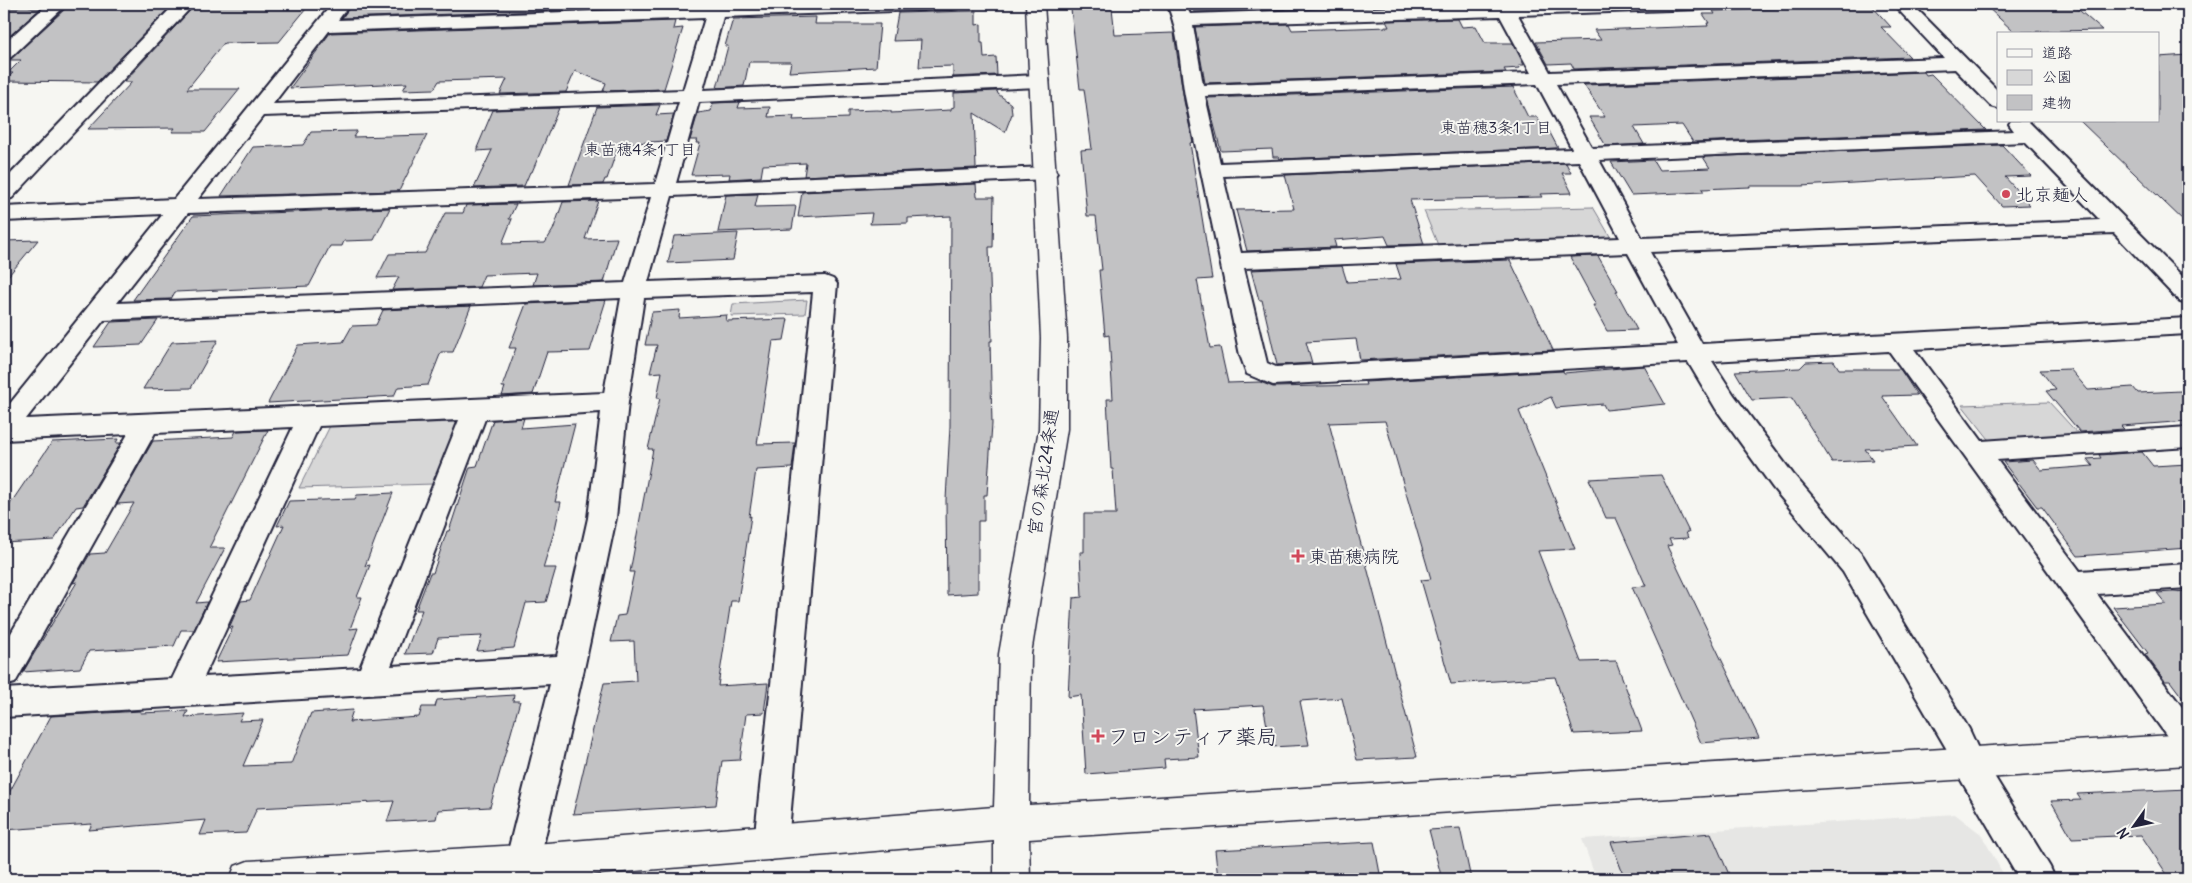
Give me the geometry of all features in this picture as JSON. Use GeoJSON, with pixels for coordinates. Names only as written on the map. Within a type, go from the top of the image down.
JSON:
{"type":"FeatureCollection","features":[{"type":"Feature","properties":{"kind":"street"},"geometry":{"type":"LineString","coordinates":[[4,53],[58,4]]}},
{"type":"Feature","properties":{"kind":"street"},"geometry":{"type":"LineString","coordinates":[[4,193],[185,4]]}},
{"type":"Feature","properties":{"kind":"street"},"geometry":{"type":"LineString","coordinates":[[4,430],[95,312],[341,4]]}},
{"type":"Feature","properties":{"kind":"street"},"geometry":{"type":"LineString","coordinates":[[323,26],[717,9],[952,4]]}},
{"type":"Feature","properties":{"kind":"street","name":"宮の森北24条通"},"geometry":{"type":"LineString","coordinates":[[1012,879],[1011,823],[1015,654],[1053,429],[1054,338],[1035,4]]}},
{"type":"Feature","properties":{"kind":"street"},"geometry":{"type":"LineString","coordinates":[[1701,4],[1180,12],[1194,90],[1256,368],[1273,376],[2188,326]]}},
{"type":"Feature","properties":{"kind":"street"},"geometry":{"type":"LineString","coordinates":[[1902,4],[1997,101]]}},
{"type":"Feature","properties":{"kind":"street"},"geometry":{"type":"LineString","coordinates":[[1505,7],[1694,352],[1724,402],[1783,481],[1853,564],[1958,739],[1969,764],[2038,879]]}},
{"type":"Feature","properties":{"kind":"street"},"geometry":{"type":"LineString","coordinates":[[522,863],[569,669],[602,518],[615,402],[634,290],[717,9]]}},
{"type":"Feature","properties":{"kind":"street"},"geometry":{"type":"LineString","coordinates":[[1194,90],[1960,63]]}},
{"type":"Feature","properties":{"kind":"street"},"geometry":{"type":"LineString","coordinates":[[257,110],[692,96],[1039,81]]}},
{"type":"Feature","properties":{"kind":"street"},"geometry":{"type":"LineString","coordinates":[[1212,170],[1586,155],[2024,129],[2188,296]]}},
{"type":"Feature","properties":{"kind":"street"},"geometry":{"type":"LineString","coordinates":[[4,214],[180,206],[663,190],[1046,173]]}},
{"type":"Feature","properties":{"kind":"street"},"geometry":{"type":"LineString","coordinates":[[1231,261],[2121,226]]}},
{"type":"Feature","properties":{"kind":"street"},"geometry":{"type":"LineString","coordinates":[[95,312],[825,284],[771,843]]}},
{"type":"Feature","properties":{"kind":"street"},"geometry":{"type":"LineString","coordinates":[[1896,343],[2188,740]]}},
{"type":"Feature","properties":{"kind":"street"},"geometry":{"type":"LineString","coordinates":[[4,430],[310,418],[615,402]]}},
{"type":"Feature","properties":{"kind":"street"},"geometry":{"type":"LineString","coordinates":[[370,681],[476,410]]}},
{"type":"Feature","properties":{"kind":"street"},"geometry":{"type":"LineString","coordinates":[[181,693],[310,418]]}},
{"type":"Feature","properties":{"kind":"street"},"geometry":{"type":"LineString","coordinates":[[4,673],[147,424]]}},
{"type":"Feature","properties":{"kind":"street"},"geometry":{"type":"LineString","coordinates":[[1977,451],[2188,437]]}},
{"type":"Feature","properties":{"kind":"street"},"geometry":{"type":"LineString","coordinates":[[2074,583],[2188,576]]}},
{"type":"Feature","properties":{"kind":"street"},"geometry":{"type":"LineString","coordinates":[[4,703],[569,669]]}},
{"type":"Feature","properties":{"kind":"street"},"geometry":{"type":"LineString","coordinates":[[248,879],[522,863],[1011,823],[2188,750]]}},
{"type":"Feature","properties":{"kind":"shaded area"},"geometry":{"type":"Polygon","coordinates":[[[1955,814],[1981,834],[2006,879],[1596,879],[1582,839],[1955,814]]]}},
{"type":"Feature","properties":{"kind":"green space"},"geometry":{"type":"Polygon","coordinates":[[[1593,207],[1611,238],[1438,245],[1424,211],[1593,207]]]}},
{"type":"Feature","properties":{"kind":"green space"},"geometry":{"type":"Polygon","coordinates":[[[807,300],[805,314],[731,316],[733,304],[807,300]]]}},
{"type":"Feature","properties":{"kind":"green space"},"geometry":{"type":"Polygon","coordinates":[[[2049,402],[2082,438],[1992,443],[1962,405],[2049,402]]]}},
{"type":"Feature","properties":{"kind":"green space"},"geometry":{"type":"Polygon","coordinates":[[[459,422],[434,484],[299,488],[330,426],[459,422]]]}},
{"type":"Feature","properties":{"kind":"building"},"geometry":{"type":"Polygon","coordinates":[[[124,4],[173,4],[97,82],[4,81],[13,73],[8,73],[21,60],[6,60],[12,58],[66,8],[120,8],[124,4]]]}},
{"type":"Feature","properties":{"kind":"building"},"geometry":{"type":"Polygon","coordinates":[[[196,4],[310,4],[279,42],[224,43],[187,89],[240,89],[205,132],[172,132],[175,128],[88,129],[132,82],[124,82],[196,4]]]}},
{"type":"Feature","properties":{"kind":"building"},"geometry":{"type":"Polygon","coordinates":[[[352,4],[679,4],[678,6],[342,18],[352,4]]]}},
{"type":"Feature","properties":{"kind":"building"},"geometry":{"type":"Polygon","coordinates":[[[1193,4],[1239,4],[1240,7],[1284,5],[1285,9],[1194,12],[1193,4]]]}},
{"type":"Feature","properties":{"kind":"building"},"geometry":{"type":"Polygon","coordinates":[[[1984,4],[2072,4],[2102,30],[2014,32],[1984,4]]]}},
{"type":"Feature","properties":{"kind":"building"},"geometry":{"type":"Polygon","coordinates":[[[1871,5],[1891,27],[1881,27],[1910,57],[1574,69],[1571,63],[1548,64],[1536,42],[1601,40],[1594,30],[1708,26],[1707,23],[1709,23],[1703,14],[1715,14],[1713,11],[1871,5]]]}},
{"type":"Feature","properties":{"kind":"building"},"geometry":{"type":"Polygon","coordinates":[[[4,8],[41,8],[4,41],[4,8]]]}},
{"type":"Feature","properties":{"kind":"building"},"geometry":{"type":"Polygon","coordinates":[[[1112,8],[1115,35],[1174,33],[1184,101],[1193,142],[1190,143],[1212,279],[1197,280],[1210,348],[1220,347],[1228,383],[1260,382],[1273,387],[1366,385],[1365,382],[1563,371],[1564,373],[1644,366],[1665,404],[1606,410],[1603,404],[1556,408],[1551,397],[1519,411],[1575,549],[1538,551],[1581,662],[1616,661],[1642,731],[1574,734],[1555,677],[1451,684],[1421,580],[1431,579],[1385,421],[1329,423],[1417,757],[1357,760],[1342,698],[1300,701],[1309,745],[1271,747],[1263,705],[1193,709],[1199,757],[1164,759],[1165,768],[1086,774],[1081,695],[1068,697],[1073,598],[1082,597],[1080,552],[1084,552],[1084,514],[1116,514],[1107,399],[1113,399],[1109,335],[1105,336],[1099,270],[1102,270],[1096,216],[1087,216],[1081,150],[1092,149],[1084,89],[1080,89],[1071,9],[1112,8]]]}},
{"type":"Feature","properties":{"kind":"building"},"geometry":{"type":"Polygon","coordinates":[[[976,11],[976,25],[981,24],[981,43],[983,43],[984,58],[996,57],[997,75],[953,77],[953,66],[919,67],[921,40],[893,41],[898,13],[976,11]]]}},
{"type":"Feature","properties":{"kind":"building"},"geometry":{"type":"Polygon","coordinates":[[[816,17],[815,24],[880,24],[876,67],[789,72],[791,62],[749,62],[744,86],[717,88],[728,46],[725,46],[733,19],[816,17]]]}},
{"type":"Feature","properties":{"kind":"building"},"geometry":{"type":"Polygon","coordinates":[[[1458,19],[1462,27],[1476,26],[1485,43],[1513,43],[1524,65],[1519,65],[1520,68],[1504,69],[1506,72],[1205,83],[1195,27],[1289,24],[1292,30],[1389,27],[1386,21],[1458,19]]]}},
{"type":"Feature","properties":{"kind":"building"},"geometry":{"type":"Polygon","coordinates":[[[675,21],[673,29],[683,28],[664,89],[603,91],[606,83],[575,71],[566,92],[500,94],[507,79],[439,81],[434,89],[403,90],[407,83],[290,88],[330,33],[675,21]]]}},
{"type":"Feature","properties":{"kind":"building"},"geometry":{"type":"Polygon","coordinates":[[[2188,55],[2188,225],[2081,122],[2160,122],[2160,57],[2188,55]]]}},
{"type":"Feature","properties":{"kind":"building"},"geometry":{"type":"Polygon","coordinates":[[[1924,72],[1926,75],[1931,74],[1986,130],[1693,142],[1682,125],[1634,127],[1644,144],[1606,146],[1589,117],[1605,117],[1584,85],[1924,72]]]}},
{"type":"Feature","properties":{"kind":"building"},"geometry":{"type":"Polygon","coordinates":[[[1513,87],[1528,117],[1537,117],[1545,131],[1549,131],[1558,148],[1280,159],[1279,157],[1273,157],[1272,149],[1221,151],[1207,98],[1513,87]]]}},
{"type":"Feature","properties":{"kind":"building"},"geometry":{"type":"Polygon","coordinates":[[[997,91],[998,94],[1011,104],[1012,114],[1005,132],[974,113],[976,168],[804,176],[806,163],[763,165],[761,177],[729,179],[730,174],[691,175],[700,143],[696,143],[697,140],[690,140],[698,113],[711,111],[713,103],[740,102],[738,108],[770,107],[768,117],[794,116],[793,120],[848,118],[848,111],[877,110],[891,111],[891,113],[951,110],[954,107],[954,93],[997,91]]]}},
{"type":"Feature","properties":{"kind":"building"},"geometry":{"type":"Polygon","coordinates":[[[660,105],[656,115],[674,114],[666,141],[619,144],[607,179],[605,179],[603,184],[569,185],[597,107],[660,105]]]}},
{"type":"Feature","properties":{"kind":"building"},"geometry":{"type":"Polygon","coordinates":[[[559,108],[532,172],[530,172],[524,186],[474,188],[492,150],[477,151],[479,148],[477,148],[493,110],[559,108]]]}},
{"type":"Feature","properties":{"kind":"building"},"geometry":{"type":"Polygon","coordinates":[[[357,131],[353,137],[427,135],[399,191],[221,196],[253,147],[303,145],[311,132],[357,131]]]}},
{"type":"Feature","properties":{"kind":"building"},"geometry":{"type":"Polygon","coordinates":[[[2002,145],[2031,176],[2005,177],[2030,205],[2002,206],[1975,176],[1801,186],[1749,186],[1702,189],[1704,192],[1631,195],[1611,162],[1653,160],[1659,170],[1710,168],[1703,157],[2002,145]]]}},
{"type":"Feature","properties":{"kind":"building"},"geometry":{"type":"Polygon","coordinates":[[[1566,163],[1571,173],[1562,173],[1572,193],[1540,194],[1542,197],[1410,200],[1424,244],[1389,245],[1385,236],[1334,240],[1336,247],[1247,251],[1236,210],[1294,209],[1285,175],[1566,163]]]}},
{"type":"Feature","properties":{"kind":"building"},"geometry":{"type":"Polygon","coordinates":[[[976,184],[977,197],[994,197],[993,247],[989,247],[992,424],[987,495],[984,495],[984,521],[978,521],[978,593],[947,595],[946,500],[950,426],[951,216],[908,218],[908,223],[870,224],[872,213],[798,217],[802,192],[976,184]]]}},
{"type":"Feature","properties":{"kind":"building"},"geometry":{"type":"Polygon","coordinates":[[[758,194],[755,207],[796,206],[792,229],[718,232],[726,195],[758,194]]]}},
{"type":"Feature","properties":{"kind":"building"},"geometry":{"type":"Polygon","coordinates":[[[598,201],[585,239],[617,238],[604,282],[533,285],[537,273],[484,275],[479,287],[392,290],[399,277],[377,278],[389,254],[425,253],[445,213],[463,213],[466,205],[516,204],[509,219],[512,219],[502,244],[545,243],[553,230],[563,202],[598,201]]]}},
{"type":"Feature","properties":{"kind":"building"},"geometry":{"type":"Polygon","coordinates":[[[390,208],[374,240],[344,241],[342,246],[330,246],[309,286],[175,292],[171,299],[133,300],[193,216],[390,208]]]}},
{"type":"Feature","properties":{"kind":"building"},"geometry":{"type":"Polygon","coordinates":[[[738,233],[733,260],[668,263],[674,236],[738,233]]]}},
{"type":"Feature","properties":{"kind":"building"},"geometry":{"type":"Polygon","coordinates":[[[38,240],[4,281],[4,241],[38,240]]]}},
{"type":"Feature","properties":{"kind":"building"},"geometry":{"type":"Polygon","coordinates":[[[1598,256],[1637,330],[1607,331],[1593,305],[1596,305],[1570,257],[1598,256]]]}},
{"type":"Feature","properties":{"kind":"building"},"geometry":{"type":"Polygon","coordinates":[[[1510,260],[1553,350],[1360,360],[1356,339],[1306,342],[1312,363],[1277,365],[1262,300],[1259,300],[1251,270],[1342,266],[1347,282],[1401,279],[1396,264],[1510,260]]]}},
{"type":"Feature","properties":{"kind":"building"},"geometry":{"type":"Polygon","coordinates":[[[606,300],[590,351],[547,352],[533,394],[502,396],[505,387],[502,387],[516,348],[509,348],[526,304],[606,300]]]}},
{"type":"Feature","properties":{"kind":"building"},"geometry":{"type":"Polygon","coordinates":[[[471,306],[453,352],[441,352],[428,385],[398,387],[394,396],[268,403],[298,345],[343,342],[352,326],[376,325],[383,310],[471,306]]]}},
{"type":"Feature","properties":{"kind":"building"},"geometry":{"type":"Polygon","coordinates":[[[680,310],[679,318],[727,315],[726,321],[788,319],[784,340],[773,341],[757,444],[795,443],[792,468],[756,470],[738,601],[731,601],[718,686],[768,683],[764,713],[746,714],[740,760],[722,761],[716,805],[573,814],[604,683],[636,681],[634,641],[611,642],[617,616],[625,615],[634,572],[630,572],[653,449],[648,449],[660,398],[657,398],[662,372],[650,373],[657,345],[645,345],[652,312],[680,310]]]}},
{"type":"Feature","properties":{"kind":"building"},"geometry":{"type":"Polygon","coordinates":[[[158,320],[141,345],[94,347],[111,322],[158,320]]]}},
{"type":"Feature","properties":{"kind":"building"},"geometry":{"type":"Polygon","coordinates":[[[218,340],[191,388],[143,389],[172,342],[218,340]]]}},
{"type":"Feature","properties":{"kind":"building"},"geometry":{"type":"Polygon","coordinates":[[[1834,361],[1839,369],[1900,369],[1917,395],[1882,396],[1917,446],[1865,449],[1873,460],[1832,462],[1792,398],[1752,400],[1735,371],[1800,368],[1806,362],[1834,361]]]}},
{"type":"Feature","properties":{"kind":"building"},"geometry":{"type":"Polygon","coordinates":[[[2070,369],[2088,390],[2133,387],[2138,393],[2181,391],[2188,398],[2188,421],[2121,426],[2124,429],[2080,432],[2046,391],[2056,390],[2040,370],[2070,369]]]}},
{"type":"Feature","properties":{"kind":"building"},"geometry":{"type":"Polygon","coordinates":[[[524,418],[521,428],[575,424],[555,502],[561,502],[555,529],[543,568],[556,568],[546,602],[526,603],[514,648],[477,651],[482,636],[438,638],[433,653],[405,654],[422,610],[416,610],[430,573],[433,573],[447,531],[449,531],[470,467],[477,466],[493,420],[524,418]]]}},
{"type":"Feature","properties":{"kind":"building"},"geometry":{"type":"Polygon","coordinates":[[[268,430],[209,548],[225,548],[196,603],[207,602],[194,630],[181,630],[174,646],[89,651],[80,668],[23,672],[77,582],[73,583],[90,554],[105,553],[134,503],[117,504],[153,441],[233,437],[236,431],[268,430]]]}},
{"type":"Feature","properties":{"kind":"building"},"geometry":{"type":"Polygon","coordinates":[[[118,439],[116,443],[121,443],[83,506],[76,507],[54,540],[4,543],[4,513],[52,442],[118,439]]]}},
{"type":"Feature","properties":{"kind":"building"},"geometry":{"type":"Polygon","coordinates":[[[2142,452],[2153,466],[2188,464],[2188,548],[2078,556],[2042,507],[2037,507],[2003,462],[2033,460],[2041,470],[2093,466],[2087,459],[2101,458],[2099,455],[2142,452]]]}},
{"type":"Feature","properties":{"kind":"building"},"geometry":{"type":"Polygon","coordinates":[[[1661,475],[1689,532],[1686,532],[1688,538],[1669,539],[1672,545],[1667,546],[1759,738],[1701,743],[1632,587],[1646,586],[1616,518],[1606,518],[1589,479],[1661,475]]]}},
{"type":"Feature","properties":{"kind":"building"},"geometry":{"type":"Polygon","coordinates":[[[393,493],[365,566],[370,565],[357,597],[362,597],[350,629],[358,628],[348,655],[216,662],[233,627],[229,628],[241,601],[250,600],[284,525],[277,526],[289,501],[355,499],[357,495],[393,493]]]}},
{"type":"Feature","properties":{"kind":"building"},"geometry":{"type":"Polygon","coordinates":[[[2188,591],[2188,705],[2170,681],[2165,681],[2145,654],[2148,653],[2113,607],[2166,604],[2157,593],[2188,591]]]}},
{"type":"Feature","properties":{"kind":"building"},"geometry":{"type":"Polygon","coordinates":[[[514,695],[513,701],[520,701],[490,807],[438,810],[436,819],[387,822],[394,801],[257,808],[246,833],[200,835],[206,820],[89,830],[92,824],[4,830],[4,802],[51,716],[141,711],[140,713],[188,711],[185,717],[243,713],[239,721],[263,720],[243,766],[291,764],[311,713],[353,710],[349,722],[419,717],[422,707],[435,707],[437,700],[514,695]]]}},
{"type":"Feature","properties":{"kind":"building"},"geometry":{"type":"Polygon","coordinates":[[[2188,789],[2188,879],[2170,879],[2141,835],[2072,838],[2051,801],[2081,800],[2077,794],[2188,789]]]}},
{"type":"Feature","properties":{"kind":"building"},"geometry":{"type":"Polygon","coordinates":[[[1460,828],[1471,879],[1442,879],[1429,830],[1460,828]]]}},
{"type":"Feature","properties":{"kind":"building"},"geometry":{"type":"Polygon","coordinates":[[[1711,833],[1731,879],[1625,879],[1611,842],[1711,833]]]}},
{"type":"Feature","properties":{"kind":"building"},"geometry":{"type":"Polygon","coordinates":[[[1374,842],[1381,879],[1218,879],[1215,850],[1374,842]]]}},
{"type":"Feature","properties":{"kind":"place","name":"北京麺人"},"geometry":{"type":"Point","coordinates":[2006,194]}},
{"type":"Feature","properties":{"kind":"place","name":"東苗穂病院"},"geometry":{"type":"Point","coordinates":[1298,556]}},
{"type":"Feature","properties":{"kind":"place","name":"フロンティア薬局"},"geometry":{"type":"Point","coordinates":[1098,736]}},
{"type":"Feature","properties":{"kind":"district","name":"東苗穂3条1丁目"},"geometry":{"type":"Point","coordinates":[1496,127]}},
{"type":"Feature","properties":{"kind":"district","name":"東苗穂4条1丁目"},"geometry":{"type":"Point","coordinates":[640,149]}}]}
